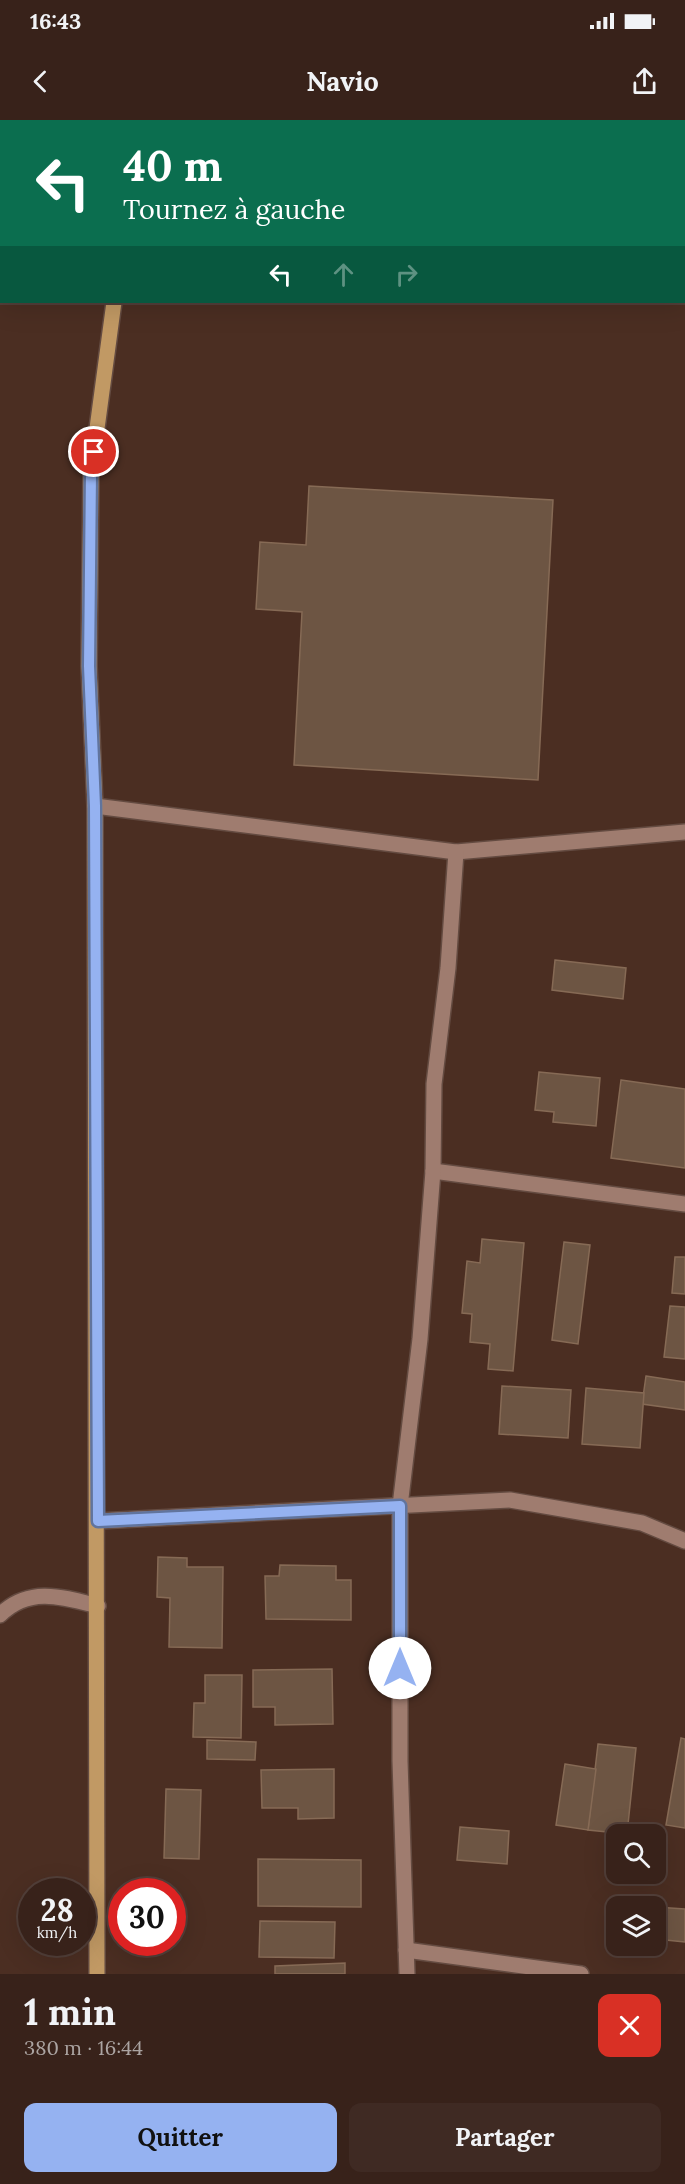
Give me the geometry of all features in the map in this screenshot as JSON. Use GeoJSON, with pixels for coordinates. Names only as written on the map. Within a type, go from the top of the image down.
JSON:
{"type":"FeatureCollection","features":[{"type":"Feature","properties":{"kind":"main road"},"geometry":{"type":"LineString","coordinates":[[97,1974],[95,806],[89,666],[91,473],[114,303]]}},
{"type":"Feature","properties":{"kind":"street"},"geometry":{"type":"LineString","coordinates":[[95,806],[456,852],[685,832]]}},
{"type":"Feature","properties":{"kind":"street"},"geometry":{"type":"LineString","coordinates":[[406,1974],[400,1761],[400,1506],[420,1339],[433,1171],[434,1084],[448,968],[456,852]]}},
{"type":"Feature","properties":{"kind":"street"},"geometry":{"type":"LineString","coordinates":[[433,1171],[685,1204]]}},
{"type":"Feature","properties":{"kind":"street"},"geometry":{"type":"LineString","coordinates":[[98,1521],[510,1500],[642,1522],[685,1541]]}},
{"type":"Feature","properties":{"kind":"street"},"geometry":{"type":"LineString","coordinates":[[0,1615],[10,1605],[34,1597],[58,1595],[98,1606]]}},
{"type":"Feature","properties":{"kind":"street"},"geometry":{"type":"LineString","coordinates":[[406,1950],[580,1974]]}},
{"type":"Feature","properties":{"kind":"building"},"geometry":{"type":"Polygon","coordinates":[[[309,486],[553,500],[538,780],[294,765],[302,612],[256,609],[260,542],[306,545],[309,486]]]}},
{"type":"Feature","properties":{"kind":"building"},"geometry":{"type":"Polygon","coordinates":[[[555,960],[626,968],[623,999],[552,990],[555,960]]]}},
{"type":"Feature","properties":{"kind":"building"},"geometry":{"type":"Polygon","coordinates":[[[539,1072],[600,1078],[596,1126],[553,1122],[554,1112],[535,1110],[539,1072]]]}},
{"type":"Feature","properties":{"kind":"building"},"geometry":{"type":"Polygon","coordinates":[[[621,1080],[685,1089],[685,1168],[611,1158],[621,1080]]]}},
{"type":"Feature","properties":{"kind":"building"},"geometry":{"type":"Polygon","coordinates":[[[482,1239],[524,1243],[513,1371],[488,1369],[490,1344],[470,1342],[472,1314],[462,1313],[467,1261],[480,1263],[482,1239]]]}},
{"type":"Feature","properties":{"kind":"building"},"geometry":{"type":"Polygon","coordinates":[[[564,1242],[590,1245],[578,1344],[552,1340],[564,1242]]]}},
{"type":"Feature","properties":{"kind":"building"},"geometry":{"type":"Polygon","coordinates":[[[675,1257],[685,1257],[685,1294],[672,1293],[675,1257]]]}},
{"type":"Feature","properties":{"kind":"building"},"geometry":{"type":"Polygon","coordinates":[[[670,1306],[685,1307],[685,1359],[664,1357],[670,1306]]]}},
{"type":"Feature","properties":{"kind":"building"},"geometry":{"type":"Polygon","coordinates":[[[646,1376],[685,1382],[685,1410],[642,1404],[646,1376]]]}},
{"type":"Feature","properties":{"kind":"building"},"geometry":{"type":"Polygon","coordinates":[[[502,1386],[571,1390],[568,1438],[499,1434],[502,1386]]]}},
{"type":"Feature","properties":{"kind":"building"},"geometry":{"type":"Polygon","coordinates":[[[586,1388],[644,1393],[640,1448],[582,1444],[586,1388]]]}},
{"type":"Feature","properties":{"kind":"building"},"geometry":{"type":"Polygon","coordinates":[[[158,1557],[187,1558],[187,1567],[223,1567],[222,1648],[169,1647],[170,1598],[157,1597],[158,1557]]]}},
{"type":"Feature","properties":{"kind":"building"},"geometry":{"type":"Polygon","coordinates":[[[280,1565],[336,1566],[336,1580],[351,1580],[351,1620],[266,1619],[265,1576],[279,1576],[280,1565]]]}},
{"type":"Feature","properties":{"kind":"building"},"geometry":{"type":"Polygon","coordinates":[[[332,1669],[333,1724],[275,1725],[275,1707],[253,1707],[253,1670],[332,1669]]]}},
{"type":"Feature","properties":{"kind":"building"},"geometry":{"type":"Polygon","coordinates":[[[205,1675],[242,1675],[241,1738],[193,1737],[194,1703],[205,1703],[205,1675]]]}},
{"type":"Feature","properties":{"kind":"building"},"geometry":{"type":"Polygon","coordinates":[[[681,1738],[685,1739],[685,1828],[666,1825],[681,1738]]]}},
{"type":"Feature","properties":{"kind":"building"},"geometry":{"type":"Polygon","coordinates":[[[207,1740],[256,1742],[255,1760],[207,1759],[207,1740]]]}},
{"type":"Feature","properties":{"kind":"building"},"geometry":{"type":"Polygon","coordinates":[[[598,1744],[636,1748],[628,1824],[606,1824],[606,1832],[588,1830],[598,1744]]]}},
{"type":"Feature","properties":{"kind":"building"},"geometry":{"type":"Polygon","coordinates":[[[565,1764],[596,1769],[588,1830],[556,1825],[565,1764]]]}},
{"type":"Feature","properties":{"kind":"building"},"geometry":{"type":"Polygon","coordinates":[[[334,1769],[334,1818],[298,1819],[298,1808],[262,1808],[261,1770],[334,1769]]]}},
{"type":"Feature","properties":{"kind":"building"},"geometry":{"type":"Polygon","coordinates":[[[166,1789],[201,1790],[199,1859],[164,1858],[166,1789]]]}},
{"type":"Feature","properties":{"kind":"building"},"geometry":{"type":"Polygon","coordinates":[[[460,1827],[509,1831],[507,1864],[457,1860],[460,1827]]]}},
{"type":"Feature","properties":{"kind":"building"},"geometry":{"type":"Polygon","coordinates":[[[258,1859],[361,1860],[361,1907],[258,1906],[258,1859]]]}},
{"type":"Feature","properties":{"kind":"building"},"geometry":{"type":"Polygon","coordinates":[[[666,1908],[685,1909],[685,1942],[666,1940],[666,1908]]]}},
{"type":"Feature","properties":{"kind":"building"},"geometry":{"type":"Polygon","coordinates":[[[260,1921],[335,1922],[334,1958],[259,1957],[260,1921]]]}},
{"type":"Feature","properties":{"kind":"building"},"geometry":{"type":"Polygon","coordinates":[[[345,1963],[345,1974],[275,1974],[275,1966],[345,1963]]]}},
{"type":"Feature","properties":{"kind":"route"},"geometry":{"type":"LineString","coordinates":[[94,452],[91,473],[89,666],[95,806],[98,1521],[400,1506],[400,1668]]}}]}
